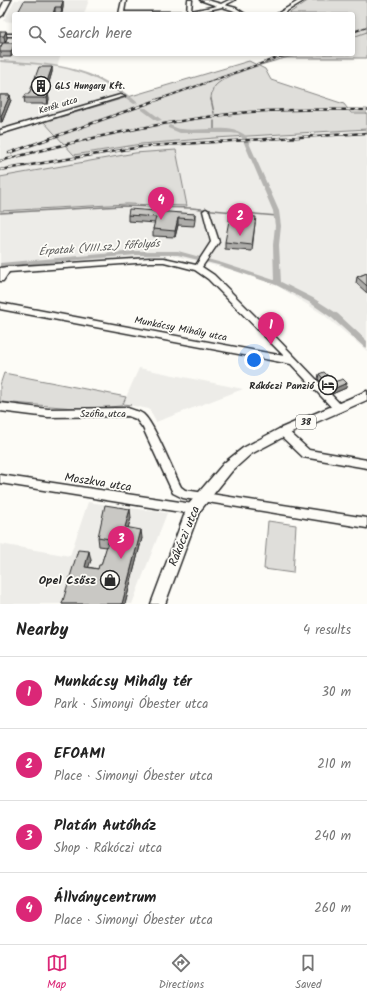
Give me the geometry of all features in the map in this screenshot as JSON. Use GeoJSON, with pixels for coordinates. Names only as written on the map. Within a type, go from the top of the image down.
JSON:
{"type":"FeatureCollection","features":[{"type":"Feature","properties":{"kind":"main road"},"geometry":{"type":"LineString","coordinates":[[0,15],[8,0]]}},
{"type":"Feature","properties":{"kind":"main road","name":"Rákóczi utca"},"geometry":{"type":"LineString","coordinates":[[158,604],[193,509],[228,467],[247,451],[283,432],[366,396]]}},
{"type":"Feature","properties":{"kind":"street"},"geometry":{"type":"LineString","coordinates":[[121,12],[124,0]]}},
{"type":"Feature","properties":{"kind":"street"},"geometry":{"type":"LineString","coordinates":[[189,12],[190,0]]}},
{"type":"Feature","properties":{"kind":"street"},"geometry":{"type":"LineString","coordinates":[[202,0],[238,12]]}},
{"type":"Feature","properties":{"kind":"street"},"geometry":{"type":"LineString","coordinates":[[196,12],[223,6],[234,0]]}},
{"type":"Feature","properties":{"kind":"street"},"geometry":{"type":"LineString","coordinates":[[282,12],[303,0]]}},
{"type":"Feature","properties":{"kind":"street"},"geometry":{"type":"LineString","coordinates":[[0,35],[12,35]]}},
{"type":"Feature","properties":{"kind":"street","name":"Kerék utca"},"geometry":{"type":"LineString","coordinates":[[0,132],[122,96]]}},
{"type":"Feature","properties":{"kind":"street"},"geometry":{"type":"LineString","coordinates":[[203,262],[215,242],[206,211]]}},
{"type":"Feature","properties":{"kind":"street"},"geometry":{"type":"LineString","coordinates":[[0,279],[4,269],[150,260],[203,262]]}},
{"type":"Feature","properties":{"kind":"street"},"geometry":{"type":"LineString","coordinates":[[203,262],[211,277],[263,328],[338,408]]}},
{"type":"Feature","properties":{"kind":"street","name":"Munkácsy Mihály utca"},"geometry":{"type":"LineString","coordinates":[[0,306],[293,361]]}},
{"type":"Feature","properties":{"kind":"street","name":"Szófia utca"},"geometry":{"type":"LineString","coordinates":[[0,407],[48,413],[128,412],[140,416],[147,426],[177,490],[183,494]]}},
{"type":"Feature","properties":{"kind":"street"},"geometry":{"type":"LineString","coordinates":[[283,432],[306,454],[367,464]]}},
{"type":"Feature","properties":{"kind":"street","name":"Moszkva utca"},"geometry":{"type":"LineString","coordinates":[[0,479],[166,506],[176,505],[193,509]]}},
{"type":"Feature","properties":{"kind":"street"},"geometry":{"type":"LineString","coordinates":[[176,505],[183,494],[367,523]]}},
{"type":"Feature","properties":{"kind":"shaded area"},"geometry":{"type":"Polygon","coordinates":[[[15,0],[89,0],[85,12],[12,12],[12,22],[3,21],[15,0]]]}},
{"type":"Feature","properties":{"kind":"shaded area"},"geometry":{"type":"Polygon","coordinates":[[[309,0],[367,0],[367,58],[281,58],[288,56],[355,56],[355,12],[291,12],[309,0]]]}},
{"type":"Feature","properties":{"kind":"shaded area"},"geometry":{"type":"Polygon","coordinates":[[[0,34],[12,34],[12,56],[60,56],[57,67],[77,71],[107,83],[125,97],[44,122],[74,155],[141,144],[367,129],[367,351],[324,315],[278,286],[238,271],[171,255],[0,270],[0,34]]]}},
{"type":"Feature","properties":{"kind":"shaded area"},"geometry":{"type":"Polygon","coordinates":[[[249,61],[265,69],[271,80],[344,104],[351,113],[367,113],[367,129],[141,144],[74,155],[44,122],[249,61]]]}},
{"type":"Feature","properties":{"kind":"shaded area"},"geometry":{"type":"Polygon","coordinates":[[[176,150],[187,206],[127,204],[0,211],[0,177],[135,153],[176,150]]]}},
{"type":"Feature","properties":{"kind":"shaded area"},"geometry":{"type":"Polygon","coordinates":[[[139,368],[243,389],[156,422],[149,409],[123,404],[139,368]]]}},
{"type":"Feature","properties":{"kind":"shaded area"},"geometry":{"type":"Polygon","coordinates":[[[4,373],[126,397],[123,404],[131,405],[87,409],[0,402],[0,385],[4,373]]]}},
{"type":"Feature","properties":{"kind":"shaded area"},"geometry":{"type":"Polygon","coordinates":[[[88,502],[167,513],[132,604],[0,604],[0,544],[70,556],[88,502]]]}},
{"type":"Feature","properties":{"kind":"shaded area"},"geometry":{"type":"Polygon","coordinates":[[[268,521],[296,525],[293,573],[264,569],[268,521]]]}},
{"type":"Feature","properties":{"kind":"building"},"geometry":{"type":"Polygon","coordinates":[[[24,1],[63,1],[61,7],[55,7],[54,12],[18,12],[24,1]]]}},
{"type":"Feature","properties":{"kind":"building"},"geometry":{"type":"Polygon","coordinates":[[[1,31],[6,31],[4,36],[0,36],[1,31]]]}},
{"type":"Feature","properties":{"kind":"building"},"geometry":{"type":"Polygon","coordinates":[[[3,43],[12,43],[11,52],[0,52],[0,48],[3,43]]]}},
{"type":"Feature","properties":{"kind":"building","name":"GLS Hungary Kft."},"geometry":{"type":"Polygon","coordinates":[[[39,67],[52,67],[43,93],[48,93],[47,98],[24,98],[26,94],[29,94],[39,67]]]}},
{"type":"Feature","properties":{"kind":"building"},"geometry":{"type":"Polygon","coordinates":[[[0,95],[10,95],[1,116],[0,116],[0,95]]]}},
{"type":"Feature","properties":{"kind":"building"},"geometry":{"type":"Polygon","coordinates":[[[129,209],[195,214],[194,219],[178,218],[175,231],[153,229],[156,217],[128,215],[129,209]]]}},
{"type":"Feature","properties":{"kind":"building"},"geometry":{"type":"Polygon","coordinates":[[[230,215],[256,217],[252,245],[225,242],[230,215]]]}},
{"type":"Feature","properties":{"kind":"building"},"geometry":{"type":"Polygon","coordinates":[[[367,273],[367,286],[357,277],[367,273]]]}},
{"type":"Feature","properties":{"kind":"building"},"geometry":{"type":"Polygon","coordinates":[[[324,372],[334,382],[343,379],[347,383],[333,389],[319,374],[324,372]]]}},
{"type":"Feature","properties":{"kind":"building"},"geometry":{"type":"Polygon","coordinates":[[[105,505],[130,509],[125,527],[141,530],[122,604],[62,604],[78,550],[89,551],[85,567],[98,569],[99,565],[101,565],[109,539],[98,537],[105,505]]]}},
{"type":"Feature","properties":{"kind":"waterway"},"geometry":{"type":"LineString","coordinates":[[355,36],[367,32]]}},
{"type":"Feature","properties":{"kind":"waterway"},"geometry":{"type":"LineString","coordinates":[[211,99],[215,86],[231,76],[255,67],[293,56]]}},
{"type":"Feature","properties":{"kind":"waterway"},"geometry":{"type":"LineString","coordinates":[[0,61],[51,65],[80,71],[110,85],[136,103]]}},
{"type":"Feature","properties":{"kind":"waterway"},"geometry":{"type":"LineString","coordinates":[[211,99],[214,113]]}},
{"type":"Feature","properties":{"kind":"waterway"},"geometry":{"type":"LineString","coordinates":[[144,109],[159,120]]}},
{"type":"Feature","properties":{"kind":"waterway"},"geometry":{"type":"LineString","coordinates":[[214,121],[214,131]]}},
{"type":"Feature","properties":{"kind":"waterway"},"geometry":{"type":"LineString","coordinates":[[170,127],[180,131],[232,131],[240,133],[244,137],[276,211],[278,226],[276,245],[278,283]]}},
{"type":"Feature","properties":{"kind":"waterway"},"geometry":{"type":"LineString","coordinates":[[0,213],[122,206],[191,208],[277,216]]}},
{"type":"Feature","properties":{"kind":"waterway","name":"Érpatak (VIII.sz.) főfolyás"},"geometry":{"type":"LineString","coordinates":[[0,265],[136,253],[178,253],[220,264],[278,283]]}},
{"type":"Feature","properties":{"kind":"waterway","name":"Érpatak (VIII.sz.) főfolyás"},"geometry":{"type":"LineString","coordinates":[[278,283],[311,300],[335,316],[367,345]]}},
{"type":"Feature","properties":{"kind":"railway"},"geometry":{"type":"LineString","coordinates":[[355,31],[367,27]]}},
{"type":"Feature","properties":{"kind":"railway"},"geometry":{"type":"LineString","coordinates":[[157,100],[282,56]]}},
{"type":"Feature","properties":{"kind":"railway"},"geometry":{"type":"LineString","coordinates":[[9,153],[160,99]]}},
{"type":"Feature","properties":{"kind":"railway"},"geometry":{"type":"LineString","coordinates":[[0,161],[124,131],[186,120],[278,110],[367,110]]}},
{"type":"Feature","properties":{"kind":"railway"},"geometry":{"type":"LineString","coordinates":[[0,170],[147,146],[367,133]]}},
{"type":"Feature","properties":{"kind":"place","name":"GLS Hungary Kft."},"geometry":{"type":"Point","coordinates":[41,86]}},
{"type":"Feature","properties":{"kind":"place","name":"Állványcentrum"},"geometry":{"type":"Point","coordinates":[161,220]}},
{"type":"Feature","properties":{"kind":"place","name":"EFOAMI"},"geometry":{"type":"Point","coordinates":[240,236]}},
{"type":"Feature","properties":{"kind":"place","name":"Munkácsy Mihály tér"},"geometry":{"type":"Point","coordinates":[271,345]}},
{"type":"Feature","properties":{"kind":"place","name":"Rákóczi Panzió"},"geometry":{"type":"Point","coordinates":[328,385]}},
{"type":"Feature","properties":{"kind":"place","name":"Platán Autóház"},"geometry":{"type":"Point","coordinates":[121,559]}},
{"type":"Feature","properties":{"kind":"place","name":"Opel Csősz"},"geometry":{"type":"Point","coordinates":[110,580]}}]}
